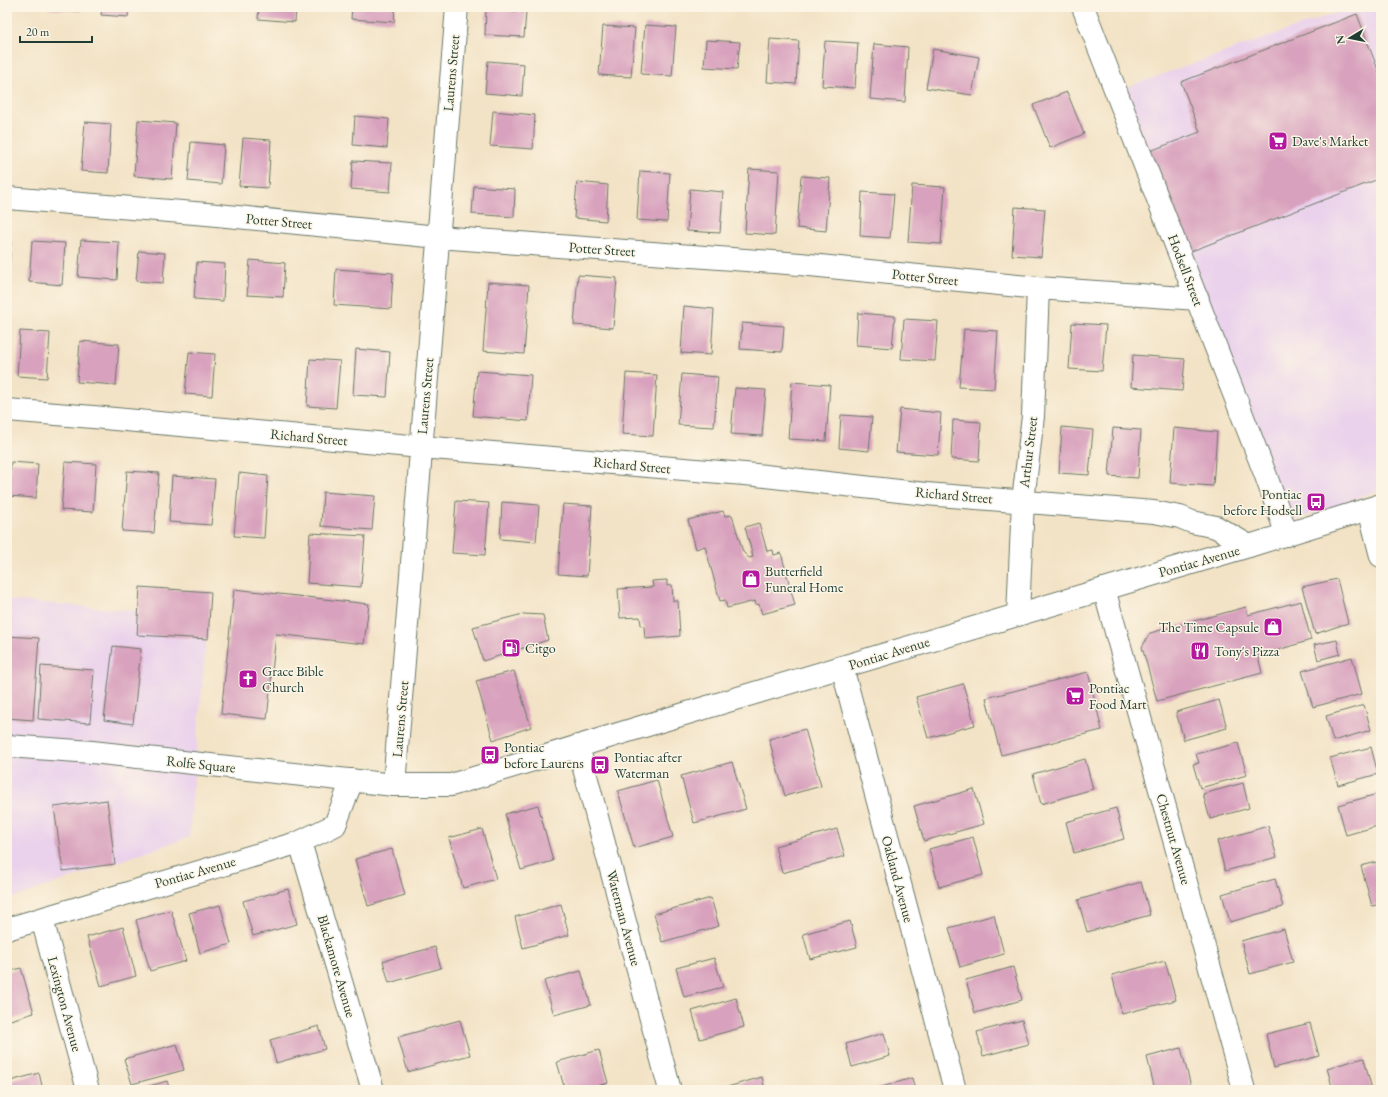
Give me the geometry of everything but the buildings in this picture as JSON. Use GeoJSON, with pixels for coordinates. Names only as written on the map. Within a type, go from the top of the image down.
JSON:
{"type":"FeatureCollection","features":[{"type":"Feature","properties":{"kind":"street","name":"Laurens Street"},"geometry":{"type":"LineString","coordinates":[[394,785],[442,171],[457,7]]}},
{"type":"Feature","properties":{"kind":"street","name":"Hodsell Street"},"geometry":{"type":"LineString","coordinates":[[1083,7],[1198,299],[1287,534]]}},
{"type":"Feature","properties":{"kind":"street","name":"Potter Street"},"geometry":{"type":"LineString","coordinates":[[7,198],[207,214],[438,237],[800,264],[1038,288],[1198,299]]}},
{"type":"Feature","properties":{"kind":"street","name":"Arthur Street"},"geometry":{"type":"LineString","coordinates":[[1018,615],[1023,501],[1033,416],[1038,288]]}},
{"type":"Feature","properties":{"kind":"street","name":"Richard Street"},"geometry":{"type":"LineString","coordinates":[[7,410],[93,416],[421,447],[756,475],[926,494],[1154,512],[1180,517],[1192,522],[1216,527],[1249,546]]}},
{"type":"Feature","properties":{"kind":"street","name":"Pontiac Avenue"},"geometry":{"type":"LineString","coordinates":[[394,785],[451,785],[671,717],[842,668],[970,628],[1249,546],[1375,507]]}},
{"type":"Feature","properties":{"kind":"street"},"geometry":{"type":"LineString","coordinates":[[1375,507],[1381,556]]}},
{"type":"Feature","properties":{"kind":"street","name":"Chestnut Avenue"},"geometry":{"type":"LineString","coordinates":[[1104,589],[1244,1090]]}},
{"type":"Feature","properties":{"kind":"street","name":"Oakland Avenue"},"geometry":{"type":"LineString","coordinates":[[842,668],[955,1090]]}},
{"type":"Feature","properties":{"kind":"street","name":"Rolfe Square"},"geometry":{"type":"LineString","coordinates":[[7,746],[92,752],[394,785]]}},
{"type":"Feature","properties":{"kind":"street","name":"Waterman Avenue"},"geometry":{"type":"LineString","coordinates":[[578,746],[670,1090]]}},
{"type":"Feature","properties":{"kind":"street","name":"Pontiac Avenue"},"geometry":{"type":"LineString","coordinates":[[7,929],[300,842],[335,825],[352,780]]}},
{"type":"Feature","properties":{"kind":"street","name":"Blackamore Avenue"},"geometry":{"type":"LineString","coordinates":[[300,842],[373,1090]]}},
{"type":"Feature","properties":{"kind":"street","name":"Lexington Avenue"},"geometry":{"type":"LineString","coordinates":[[42,919],[88,1090]]}},
{"type":"Feature","properties":{"kind":"shaded area"},"geometry":{"type":"Polygon","coordinates":[[[1353,7],[1381,7],[1381,489],[1290,522],[1124,88],[1353,7]]]}},
{"type":"Feature","properties":{"kind":"shaded area"},"geometry":{"type":"Polygon","coordinates":[[[7,600],[208,617],[189,837],[7,900],[7,600]]]}},
{"type":"Feature","properties":{"kind":"place","name":"Dave's Market"},"geometry":{"type":"Point","coordinates":[1278,141]}},
{"type":"Feature","properties":{"kind":"place","name":"Pontiac before Hodsell"},"geometry":{"type":"Point","coordinates":[1316,502]}},
{"type":"Feature","properties":{"kind":"place","name":"Butterfield Funeral Home"},"geometry":{"type":"Point","coordinates":[751,579]}},
{"type":"Feature","properties":{"kind":"place","name":"The Time Capsule"},"geometry":{"type":"Point","coordinates":[1273,627]}},
{"type":"Feature","properties":{"kind":"place","name":"Citgo"},"geometry":{"type":"Point","coordinates":[511,648]}},
{"type":"Feature","properties":{"kind":"place","name":"Tony's Pizza"},"geometry":{"type":"Point","coordinates":[1200,651]}},
{"type":"Feature","properties":{"kind":"place","name":"Grace Bible Church"},"geometry":{"type":"Point","coordinates":[248,679]}},
{"type":"Feature","properties":{"kind":"place","name":"Pontiac Food Mart"},"geometry":{"type":"Point","coordinates":[1075,696]}},
{"type":"Feature","properties":{"kind":"place","name":"Pontiac before Laurens"},"geometry":{"type":"Point","coordinates":[490,755]}},
{"type":"Feature","properties":{"kind":"place","name":"Pontiac after Waterman"},"geometry":{"type":"Point","coordinates":[600,765]}}]}
